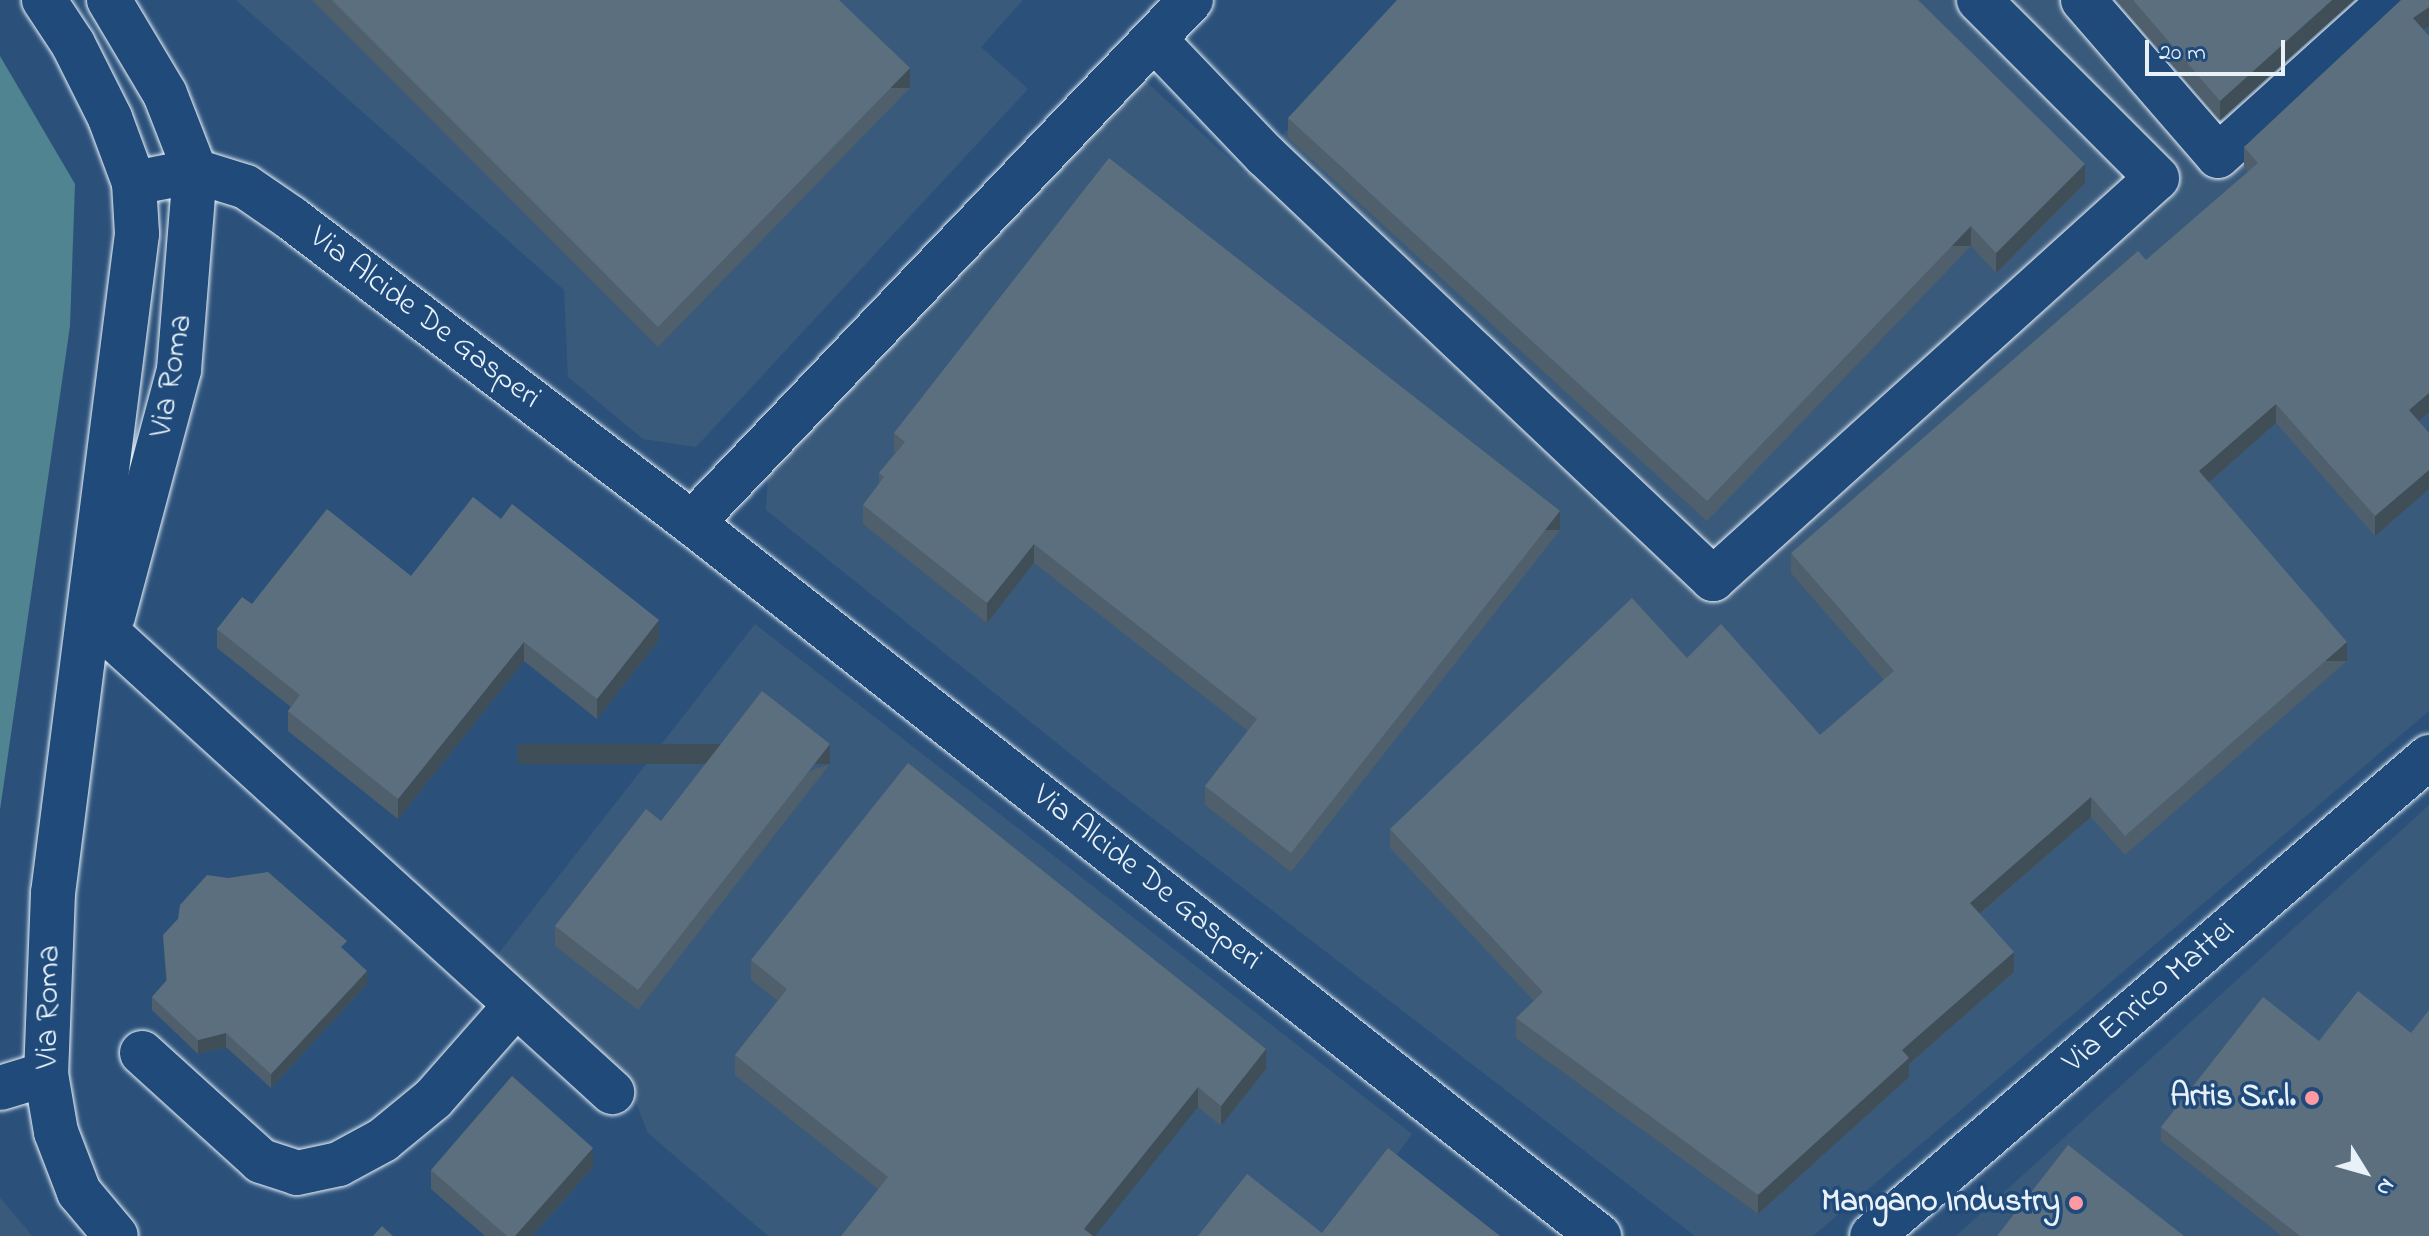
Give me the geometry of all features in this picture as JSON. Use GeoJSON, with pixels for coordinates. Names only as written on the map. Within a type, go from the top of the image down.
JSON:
{"type":"FeatureCollection","features":[{"type":"Feature","properties":{"kind":"street","name":"Via Roma"},"geometry":{"type":"LineString","coordinates":[[44,0],[110,118],[134,183],[134,287],[53,893],[46,1074],[56,1132],[79,1192],[116,1236]]}},
{"type":"Feature","properties":{"kind":"street","name":"Via Roma"},"geometry":{"type":"LineString","coordinates":[[70,760],[108,633],[179,370],[195,171],[165,94],[109,0]]}},
{"type":"Feature","properties":{"kind":"street"},"geometry":{"type":"LineString","coordinates":[[692,523],[1191,0]]}},
{"type":"Feature","properties":{"kind":"street"},"geometry":{"type":"LineString","coordinates":[[1154,39],[1265,155],[1713,579],[2157,178],[1979,0]]}},
{"type":"Feature","properties":{"kind":"street"},"geometry":{"type":"LineString","coordinates":[[2083,0],[2218,156],[2391,0]]}},
{"type":"Feature","properties":{"kind":"street","name":"Via Alcide De Gasperi"},"geometry":{"type":"LineString","coordinates":[[134,183],[195,171],[246,187],[291,218],[692,523],[1599,1236]]}},
{"type":"Feature","properties":{"kind":"street"},"geometry":{"type":"LineString","coordinates":[[108,633],[612,1092]]}},
{"type":"Feature","properties":{"kind":"street","name":"Via Enrico Mattei"},"geometry":{"type":"LineString","coordinates":[[1872,1236],[2429,757]]}},
{"type":"Feature","properties":{"kind":"street"},"geometry":{"type":"LineString","coordinates":[[142,1053],[261,1161],[297,1173],[339,1164],[383,1140],[433,1099],[516,1005]]}},
{"type":"Feature","properties":{"kind":"street"},"geometry":{"type":"LineString","coordinates":[[0,1088],[46,1074]]}},
{"type":"Feature","properties":{"kind":"shaded area"},"geometry":{"type":"Polygon","coordinates":[[[236,0],[1023,0],[981,47],[1028,89],[696,447],[643,439],[568,377],[564,290],[236,0]]]}},
{"type":"Feature","properties":{"kind":"shaded area"},"geometry":{"type":"Polygon","coordinates":[[[1403,0],[2429,0],[2429,711],[1813,1236],[1695,1236],[1112,787],[766,510],[768,474],[1140,76],[1247,175],[1403,0]]]}},
{"type":"Feature","properties":{"kind":"shaded area"},"geometry":{"type":"Polygon","coordinates":[[[755,624],[1412,1134],[1389,1165],[1480,1236],[768,1236],[648,1133],[628,1082],[495,958],[755,624]]]}},
{"type":"Feature","properties":{"kind":"shaded area"},"geometry":{"type":"Polygon","coordinates":[[[2429,805],[2429,1236],[1956,1236],[2429,805]]]}},
{"type":"Feature","properties":{"kind":"shaded area"},"geometry":{"type":"Polygon","coordinates":[[[0,1198],[25,1227],[32,1236],[0,1236],[0,1198]]]}},
{"type":"Feature","properties":{"kind":"green space"},"geometry":{"type":"Polygon","coordinates":[[[0,56],[75,184],[70,326],[0,810],[0,56]]]}},
{"type":"Feature","properties":{"kind":"building"},"geometry":{"type":"Polygon","coordinates":[[[332,0],[839,0],[910,68],[658,327],[332,0]]]}},
{"type":"Feature","properties":{"kind":"building"},"geometry":{"type":"Polygon","coordinates":[[[1397,0],[1918,0],[2085,164],[1996,253],[1971,226],[1707,501],[1288,118],[1397,0]]]}},
{"type":"Feature","properties":{"kind":"building"},"geometry":{"type":"Polygon","coordinates":[[[2133,0],[2332,0],[2220,101],[2133,0]]]}},
{"type":"Feature","properties":{"kind":"building"},"geometry":{"type":"Polygon","coordinates":[[[2401,0],[2429,0],[2429,7],[2413,18],[2429,36],[2429,393],[2409,410],[2429,433],[2429,470],[2375,516],[2276,404],[2199,471],[2347,642],[2125,836],[2091,797],[1970,903],[2014,952],[1902,1050],[1909,1058],[1758,1195],[1516,1018],[1543,992],[1390,829],[1632,598],[1687,658],[1721,624],[1820,735],[1894,671],[1791,553],[2138,251],[2146,260],[2258,163],[2244,147],[2401,0]]]}},
{"type":"Feature","properties":{"kind":"building"},"geometry":{"type":"Polygon","coordinates":[[[1109,158],[1560,511],[1291,853],[1205,786],[1257,719],[1034,544],[987,603],[863,505],[884,477],[879,473],[905,442],[894,433],[1109,158]]]}},
{"type":"Feature","properties":{"kind":"building"},"geometry":{"type":"Polygon","coordinates":[[[473,497],[501,519],[512,504],[659,620],[597,699],[524,642],[398,799],[288,711],[300,695],[217,629],[242,597],[252,604],[327,509],[411,576],[473,497]]]}},
{"type":"Feature","properties":{"kind":"building"},"geometry":{"type":"Polygon","coordinates":[[[762,691],[830,744],[638,990],[555,926],[646,809],[661,821],[762,691]]]}},
{"type":"Feature","properties":{"kind":"building"},"geometry":{"type":"Polygon","coordinates":[[[908,763],[1266,1049],[1221,1106],[1198,1087],[1084,1229],[1093,1236],[841,1236],[888,1177],[735,1055],[787,989],[751,960],[908,763]]]}},
{"type":"Feature","properties":{"kind":"building"},"geometry":{"type":"Polygon","coordinates":[[[268,872],[347,941],[341,947],[367,971],[271,1074],[226,1033],[198,1040],[152,997],[167,980],[163,935],[178,919],[180,905],[207,875],[228,878],[268,872]]]}},
{"type":"Feature","properties":{"kind":"building","name":"Artis S.r.l."},"geometry":{"type":"Polygon","coordinates":[[[2358,991],[2411,1033],[2429,1010],[2429,1236],[2300,1236],[2161,1127],[2263,997],[2319,1041],[2358,991]]]}},
{"type":"Feature","properties":{"kind":"building"},"geometry":{"type":"Polygon","coordinates":[[[512,1076],[593,1148],[515,1236],[507,1236],[431,1170],[512,1076]]]}},
{"type":"Feature","properties":{"kind":"building"},"geometry":{"type":"Polygon","coordinates":[[[2068,1145],[2184,1236],[1997,1236],[2068,1145]]]}},
{"type":"Feature","properties":{"kind":"building"},"geometry":{"type":"Polygon","coordinates":[[[1388,1148],[1500,1236],[1198,1236],[1247,1174],[1322,1233],[1388,1148]]]}},
{"type":"Feature","properties":{"kind":"building"},"geometry":{"type":"Polygon","coordinates":[[[382,1226],[393,1236],[373,1236],[382,1226]]]}},
{"type":"Feature","properties":{"kind":"place","name":"Artis S.r.l."},"geometry":{"type":"Point","coordinates":[2312,1098]}},
{"type":"Feature","properties":{"kind":"place","name":"Mangano Industry"},"geometry":{"type":"Point","coordinates":[2076,1203]}}]}
